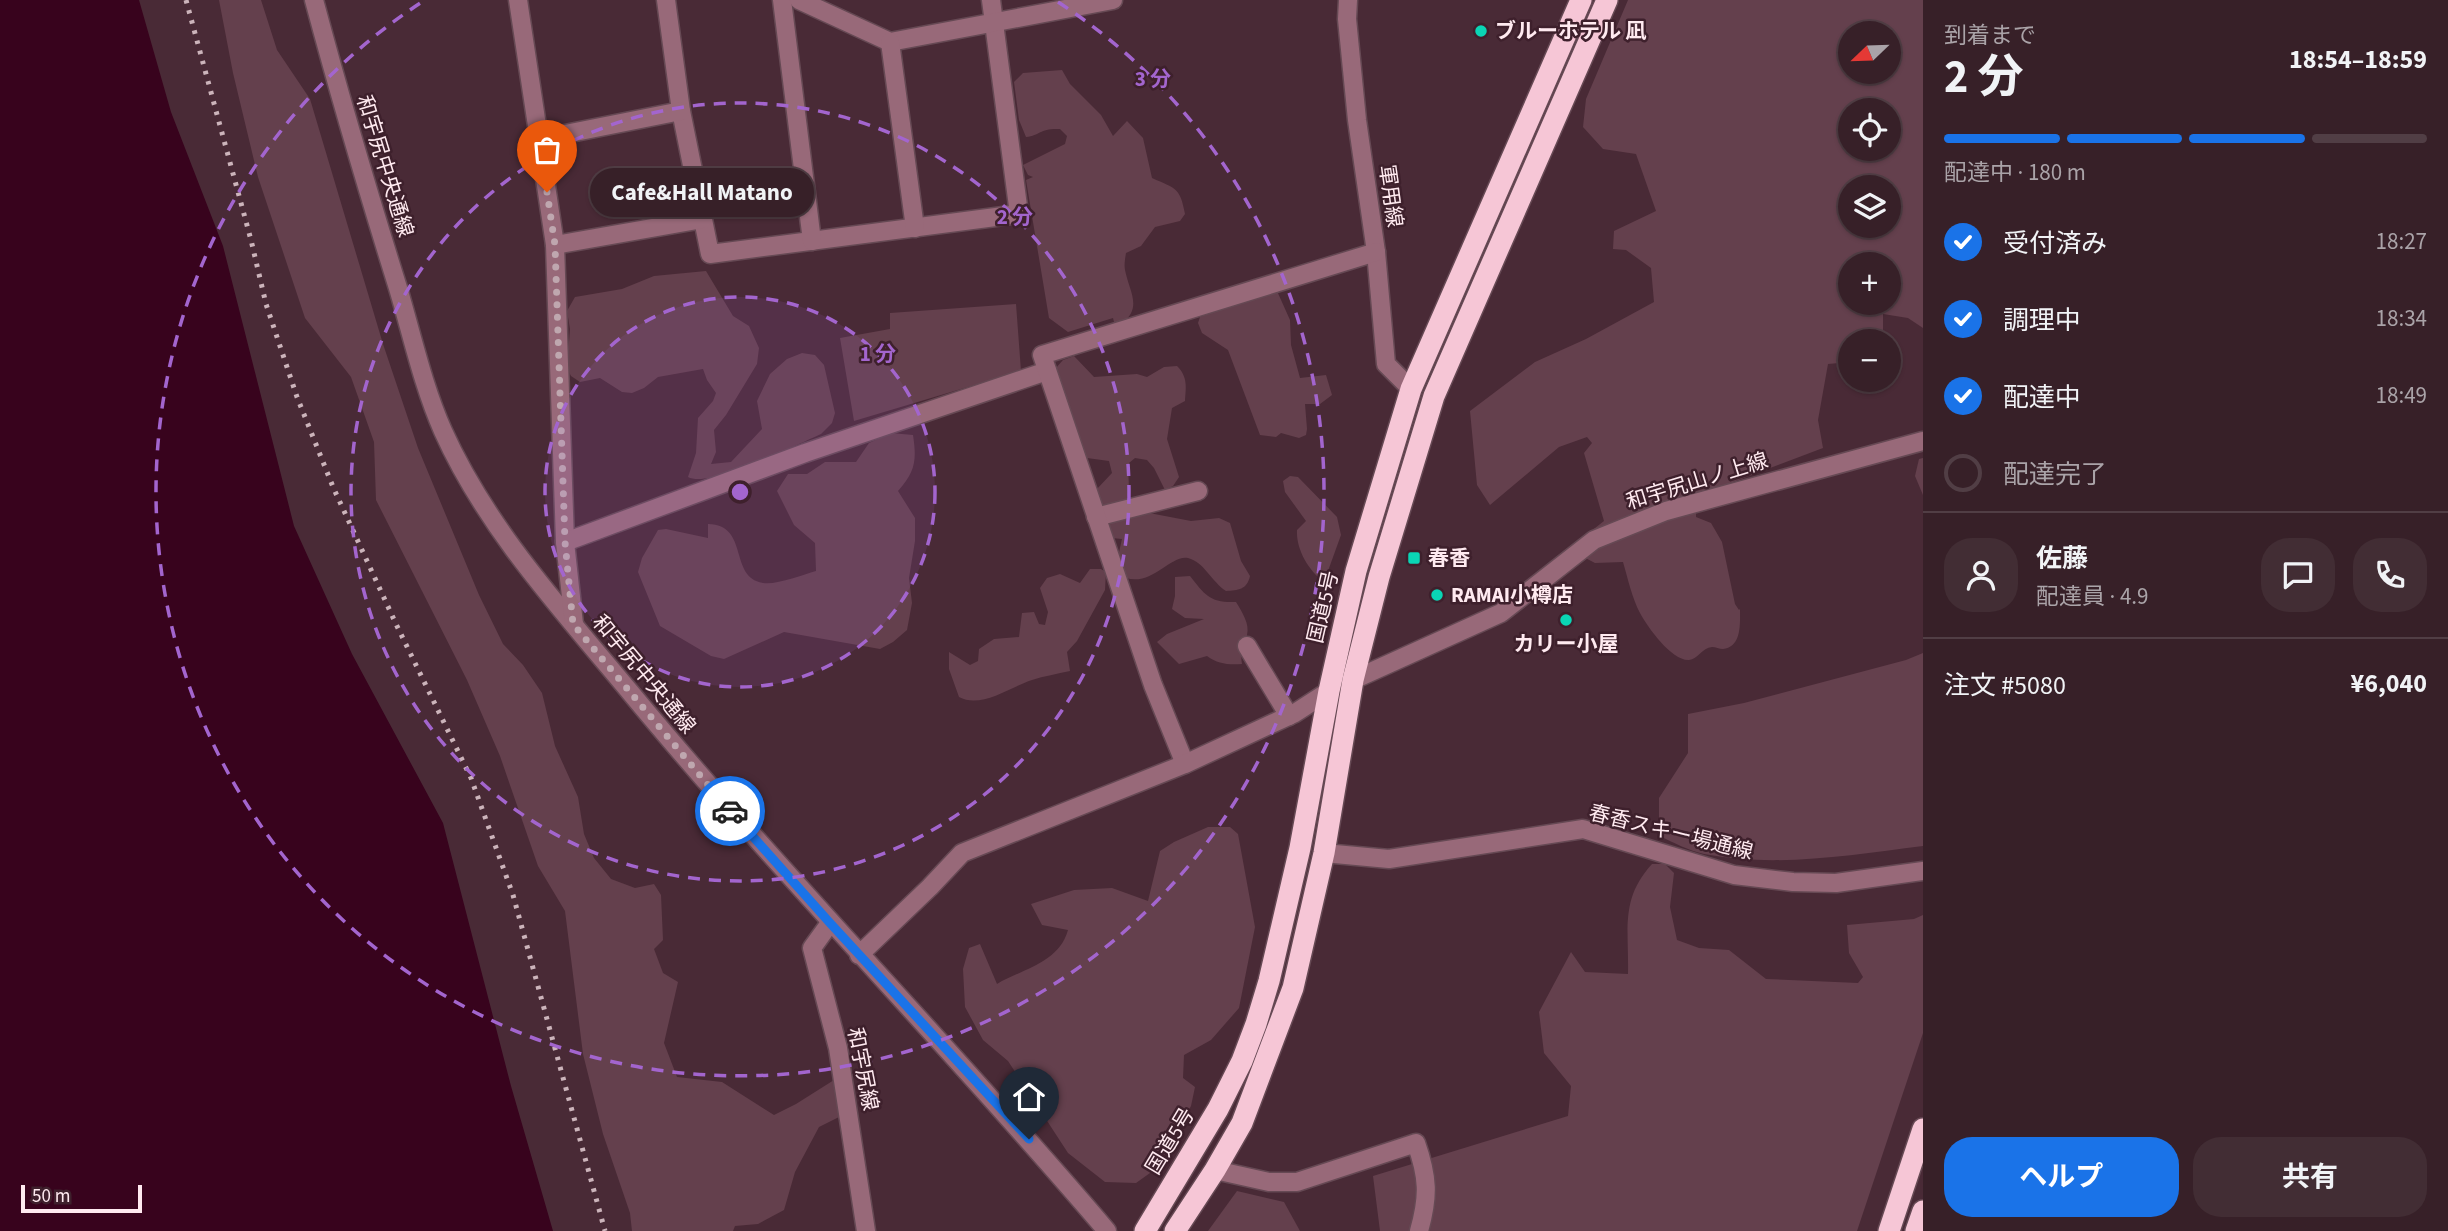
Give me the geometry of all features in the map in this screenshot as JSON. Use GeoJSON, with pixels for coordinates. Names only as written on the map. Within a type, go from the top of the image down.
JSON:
{"type":"FeatureCollection","features":[{"type":"Feature","properties":{"kind":"highway","name":"国道5号"},"geometry":{"type":"LineString","coordinates":[[1145,1231],[1218,1109],[1242,1061],[1256,1024],[1269,981],[1300,848],[1329,691],[1356,571],[1411,389],[1581,0]]}},
{"type":"Feature","properties":{"kind":"highway"},"geometry":{"type":"LineString","coordinates":[[1175,1231],[1215,1170],[1242,1122],[1293,988],[1324,853],[1353,680],[1380,577],[1434,396],[1607,0]]}},
{"type":"Feature","properties":{"kind":"highway"},"geometry":{"type":"LineString","coordinates":[[1889,1231],[1923,1129]]}},
{"type":"Feature","properties":{"kind":"highway"},"geometry":{"type":"LineString","coordinates":[[1916,1231],[1923,1211]]}},
{"type":"Feature","properties":{"kind":"street","name":"和宇尻中央通線"},"geometry":{"type":"LineString","coordinates":[[314,0],[346,117],[443,429],[492,519],[573,624],[697,773],[859,955],[1029,1139],[1107,1231]]}},
{"type":"Feature","properties":{"kind":"street"},"geometry":{"type":"LineString","coordinates":[[518,0],[555,245],[565,542],[573,624]]}},
{"type":"Feature","properties":{"kind":"street"},"geometry":{"type":"LineString","coordinates":[[666,0],[681,111],[710,254],[1018,214],[991,0]]}},
{"type":"Feature","properties":{"kind":"street"},"geometry":{"type":"LineString","coordinates":[[782,0],[811,241]]}},
{"type":"Feature","properties":{"kind":"street"},"geometry":{"type":"LineString","coordinates":[[799,0],[890,41],[1112,0]]}},
{"type":"Feature","properties":{"kind":"street","name":"軍用線"},"geometry":{"type":"LineString","coordinates":[[1348,0],[1347,19],[1355,107],[1376,252],[1386,364],[1411,389]]}},
{"type":"Feature","properties":{"kind":"street"},"geometry":{"type":"LineString","coordinates":[[890,41],[915,228]]}},
{"type":"Feature","properties":{"kind":"street"},"geometry":{"type":"LineString","coordinates":[[540,138],[681,111]]}},
{"type":"Feature","properties":{"kind":"street"},"geometry":{"type":"LineString","coordinates":[[555,245],[703,219]]}},
{"type":"Feature","properties":{"kind":"street"},"geometry":{"type":"LineString","coordinates":[[1185,764],[1153,684],[1042,355],[1376,252]]}},
{"type":"Feature","properties":{"kind":"street"},"geometry":{"type":"LineString","coordinates":[[565,542],[805,453],[1047,371]]}},
{"type":"Feature","properties":{"kind":"street","name":"和宇尻山ノ上線"},"geometry":{"type":"LineString","coordinates":[[1353,680],[1501,612],[1594,540],[1665,511],[1923,441]]}},
{"type":"Feature","properties":{"kind":"street"},"geometry":{"type":"LineString","coordinates":[[1096,517],[1198,491]]}},
{"type":"Feature","properties":{"kind":"street"},"geometry":{"type":"LineString","coordinates":[[1247,646],[1289,716]]}},
{"type":"Feature","properties":{"kind":"street"},"geometry":{"type":"LineString","coordinates":[[859,955],[962,853],[1185,764],[1289,716],[1329,691]]}},
{"type":"Feature","properties":{"kind":"street","name":"春香スキー場通線"},"geometry":{"type":"LineString","coordinates":[[1324,853],[1389,859],[1583,829],[1734,875],[1793,882],[1836,883],[1923,871]]}},
{"type":"Feature","properties":{"kind":"street","name":"和宇尻線"},"geometry":{"type":"LineString","coordinates":[[830,923],[812,948],[838,1048],[866,1231]]}},
{"type":"Feature","properties":{"kind":"street"},"geometry":{"type":"LineString","coordinates":[[1215,1170],[1269,1182],[1297,1182],[1416,1143],[1426,1170],[1427,1185],[1419,1231]]}},
{"type":"Feature","properties":{"kind":"shaded area"},"geometry":{"type":"Polygon","coordinates":[[[0,0],[139,0],[171,112],[223,246],[294,526],[352,654],[443,823],[511,1086],[553,1231],[0,1231],[0,0]]]}},
{"type":"Feature","properties":{"kind":"shaded area"},"geometry":{"type":"Polygon","coordinates":[[[219,0],[261,0],[277,50],[310,99],[383,344],[418,448],[479,595],[503,644],[523,665],[542,693],[555,746],[578,797],[584,834],[594,858],[611,879],[635,888],[654,884],[661,895],[663,940],[654,949],[663,973],[678,982],[664,1043],[677,1077],[722,1082],[774,1115],[834,1080],[841,1116],[819,1127],[795,1172],[784,1210],[758,1224],[735,1226],[733,1231],[632,1231],[630,1213],[603,1134],[583,1054],[565,911],[538,866],[500,756],[467,680],[376,500],[374,442],[351,377],[305,318],[258,177],[219,0]]]}},
{"type":"Feature","properties":{"kind":"shaded area"},"geometry":{"type":"Polygon","coordinates":[[[1628,0],[1923,0],[1923,328],[1908,318],[1889,315],[1901,315],[1901,252],[1838,252],[1838,315],[1883,315],[1883,329],[1838,329],[1838,363],[1828,364],[1818,420],[1823,448],[1696,496],[1696,517],[1711,523],[1722,542],[1735,604],[1740,609],[1740,621],[1734,644],[1723,649],[1709,648],[1689,660],[1682,659],[1668,650],[1649,627],[1635,601],[1623,562],[1595,563],[1568,549],[1604,521],[1584,453],[1592,443],[1587,437],[1559,447],[1490,505],[1477,485],[1470,411],[1535,362],[1586,339],[1654,302],[1651,268],[1626,250],[1613,249],[1614,231],[1656,211],[1636,154],[1603,149],[1583,127],[1586,99],[1628,0]]]}},
{"type":"Feature","properties":{"kind":"shaded area"},"geometry":{"type":"Polygon","coordinates":[[[1062,70],[1070,84],[1101,115],[1113,136],[1127,121],[1143,138],[1152,178],[1176,190],[1185,214],[1180,221],[1155,227],[1141,246],[1126,253],[1125,268],[1133,299],[1132,311],[1128,317],[1122,323],[1114,322],[1113,318],[1068,332],[1049,318],[1026,180],[1033,177],[1028,175],[1023,165],[1065,144],[1067,136],[1060,129],[1053,129],[1026,137],[1019,120],[1014,82],[1023,73],[1062,70]]]}},
{"type":"Feature","properties":{"kind":"shaded area"},"geometry":{"type":"Polygon","coordinates":[[[706,271],[733,316],[749,326],[759,348],[757,364],[714,430],[716,452],[711,464],[731,462],[762,429],[757,401],[770,374],[787,359],[802,353],[815,355],[824,365],[835,413],[832,423],[821,434],[733,472],[699,479],[688,477],[696,453],[698,418],[713,401],[716,393],[703,369],[658,377],[632,393],[622,392],[600,378],[580,382],[571,376],[567,368],[570,329],[567,311],[575,297],[622,289],[654,276],[706,271]]]}},
{"type":"Feature","properties":{"kind":"shaded area"},"geometry":{"type":"Polygon","coordinates":[[[1277,291],[1290,320],[1291,345],[1300,378],[1326,375],[1332,395],[1320,404],[1305,404],[1306,435],[1299,438],[1281,433],[1276,437],[1260,435],[1228,350],[1202,333],[1198,323],[1200,317],[1277,291]]]}},
{"type":"Feature","properties":{"kind":"shaded area"},"geometry":{"type":"Polygon","coordinates":[[[1016,304],[1021,371],[854,421],[840,338],[890,329],[890,313],[1016,304]]]}},
{"type":"Feature","properties":{"kind":"shaded area"},"geometry":{"type":"Polygon","coordinates":[[[1074,356],[1094,377],[1137,374],[1147,377],[1164,367],[1177,366],[1181,370],[1185,382],[1185,401],[1172,408],[1167,439],[1179,477],[1173,486],[1165,490],[1147,460],[1135,458],[1129,463],[1127,499],[1100,508],[1096,490],[1112,473],[1109,461],[1079,454],[1055,369],[1063,360],[1074,356]]]}},
{"type":"Feature","properties":{"kind":"shaded area"},"geometry":{"type":"Polygon","coordinates":[[[891,433],[913,435],[915,452],[911,472],[898,491],[915,518],[915,541],[909,578],[912,603],[907,630],[893,642],[880,649],[784,632],[724,659],[711,656],[660,626],[638,572],[642,558],[658,530],[666,529],[708,538],[708,524],[721,527],[735,542],[741,562],[752,579],[763,583],[782,581],[816,571],[815,543],[794,525],[777,491],[788,474],[807,474],[825,462],[856,462],[869,443],[891,433]]]}},
{"type":"Feature","properties":{"kind":"shaded area"},"geometry":{"type":"Polygon","coordinates":[[[1923,458],[1923,495],[1915,476],[1919,459],[1923,458]]]}},
{"type":"Feature","properties":{"kind":"shaded area"},"geometry":{"type":"Polygon","coordinates":[[[1290,476],[1298,477],[1337,517],[1341,535],[1324,582],[1308,565],[1301,552],[1297,530],[1306,521],[1285,492],[1283,481],[1290,476]]]}},
{"type":"Feature","properties":{"kind":"shaded area"},"geometry":{"type":"Polygon","coordinates":[[[1144,512],[1191,521],[1219,518],[1230,523],[1241,561],[1250,576],[1247,584],[1238,590],[1226,591],[1199,564],[1188,558],[1175,561],[1145,578],[1126,578],[1117,561],[1122,539],[1112,538],[1105,527],[1107,520],[1144,512]]]}},
{"type":"Feature","properties":{"kind":"shaded area"},"geometry":{"type":"Polygon","coordinates":[[[1090,569],[1106,572],[1105,590],[1077,641],[1067,652],[1070,671],[1032,680],[986,699],[968,700],[959,697],[949,669],[949,652],[970,665],[978,661],[979,649],[994,639],[1019,637],[1022,613],[1034,612],[1039,624],[1045,625],[1048,612],[1040,588],[1047,578],[1060,574],[1080,583],[1090,569]]]}},
{"type":"Feature","properties":{"kind":"shaded area"},"geometry":{"type":"Polygon","coordinates":[[[1190,576],[1214,599],[1236,602],[1247,627],[1242,664],[1223,663],[1207,656],[1179,664],[1157,642],[1167,634],[1204,619],[1185,618],[1172,609],[1175,577],[1190,576]]]}},
{"type":"Feature","properties":{"kind":"shaded area"},"geometry":{"type":"Polygon","coordinates":[[[1923,653],[1923,846],[1814,859],[1759,860],[1704,854],[1659,836],[1659,798],[1688,753],[1688,714],[1744,703],[1906,660],[1923,653]]]}},
{"type":"Feature","properties":{"kind":"shaded area"},"geometry":{"type":"Polygon","coordinates":[[[1208,827],[1230,827],[1238,834],[1255,927],[1239,1008],[1211,1040],[1184,1055],[1183,1078],[1195,1087],[1191,1106],[1157,1168],[1136,1183],[1105,1182],[1068,1153],[1008,1061],[983,1040],[965,1007],[963,969],[969,948],[980,944],[997,984],[1038,964],[1057,950],[1068,930],[1042,925],[1031,904],[1074,890],[1112,888],[1148,901],[1160,851],[1208,827]]]}},
{"type":"Feature","properties":{"kind":"shaded area"},"geometry":{"type":"Polygon","coordinates":[[[1652,864],[1665,864],[1674,873],[1670,907],[1677,940],[1699,948],[1729,950],[1766,979],[1858,983],[1863,977],[1849,953],[1847,925],[1914,919],[1923,915],[1923,1033],[1857,1231],[1380,1231],[1373,1176],[1568,1116],[1571,1086],[1544,1053],[1539,1012],[1571,952],[1585,972],[1628,974],[1628,915],[1635,890],[1652,864]]]}},
{"type":"Feature","properties":{"kind":"shaded area"},"geometry":{"type":"Polygon","coordinates":[[[1237,1191],[1284,1202],[1300,1231],[1208,1231],[1237,1191]]]}},
{"type":"Feature","properties":{"kind":"railway"},"geometry":{"type":"LineString","coordinates":[[186,0],[266,304],[297,397],[333,487],[471,778],[513,895],[605,1231]]}},
{"type":"Feature","properties":{"kind":"way so far"},"geometry":{"type":"LineString","coordinates":[[547,192],[555,245],[565,542],[573,624],[730,811]]}},
{"type":"Feature","properties":{"kind":"place","name":"ブルーホテル 凪"},"geometry":{"type":"Point","coordinates":[1481,31]}},
{"type":"Feature","properties":{"kind":"place","name":"Cafe&Hall Matano"},"geometry":{"type":"Point","coordinates":[547,192]}},
{"type":"Feature","properties":{"kind":"place","name":"春香"},"geometry":{"type":"Point","coordinates":[1414,558]}},
{"type":"Feature","properties":{"kind":"place","name":"RAMAI小樽店"},"geometry":{"type":"Point","coordinates":[1437,595]}},
{"type":"Feature","properties":{"kind":"place","name":"カリー小屋"},"geometry":{"type":"Point","coordinates":[1566,620]}},
{"type":"Feature","properties":{"kind":"route"},"geometry":{"type":"LineString","coordinates":[[730,811],[1029,1139]]}}]}
